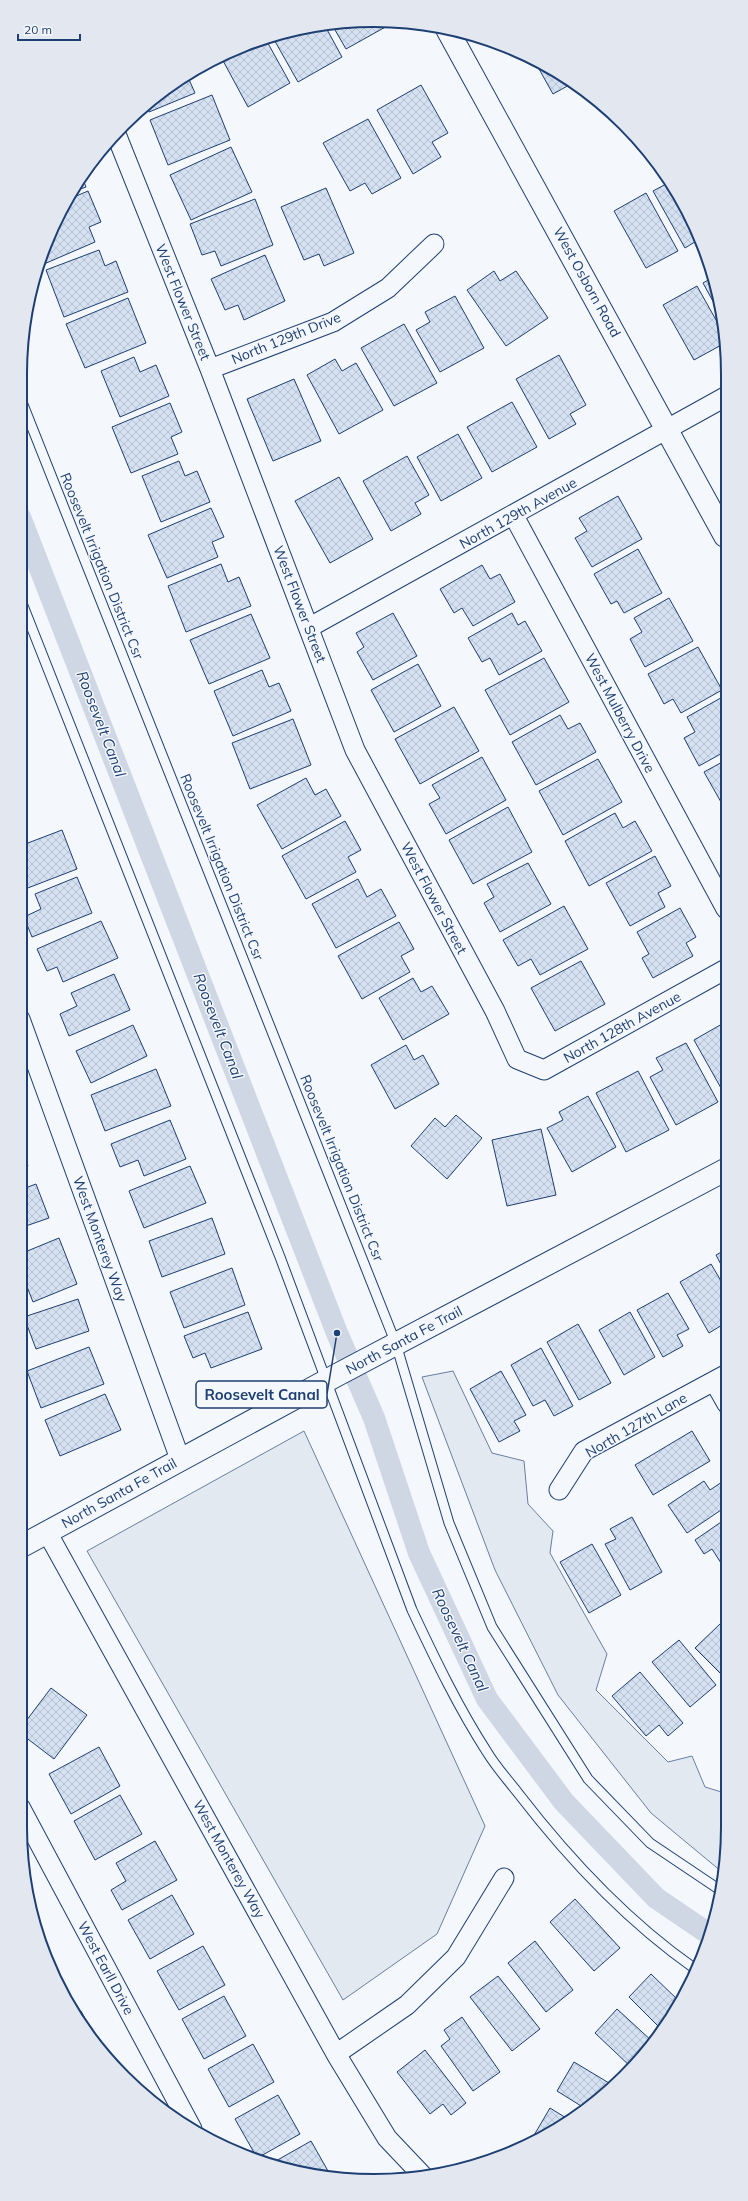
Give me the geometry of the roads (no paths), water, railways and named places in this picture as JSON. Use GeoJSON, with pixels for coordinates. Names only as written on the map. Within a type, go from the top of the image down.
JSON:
{"type":"FeatureCollection","features":[{"type":"Feature","properties":{"kind":"street","name":"West Osborn Road"},"geometry":{"type":"LineString","coordinates":[[451,36],[668,429],[721,528]]}},
{"type":"Feature","properties":{"kind":"street","name":"West Flower Street"},"geometry":{"type":"LineString","coordinates":[[118,140],[210,369],[310,628],[355,750],[495,1011],[517,1059]]}},
{"type":"Feature","properties":{"kind":"street","name":"North 129th Drive"},"geometry":{"type":"LineString","coordinates":[[210,369],[333,322],[388,288],[434,244]]}},
{"type":"Feature","properties":{"kind":"street","name":"North 129th Avenue"},"geometry":{"type":"LineString","coordinates":[[310,628],[514,516],[721,399]]}},
{"type":"Feature","properties":{"kind":"street","name":"West Mulberry Drive"},"geometry":{"type":"LineString","coordinates":[[514,516],[721,900]]}},
{"type":"Feature","properties":{"kind":"street","name":"North 128th Avenue"},"geometry":{"type":"LineString","coordinates":[[517,1059],[544,1070],[721,972]]}},
{"type":"Feature","properties":{"kind":"street","name":"West Monterey Way"},"geometry":{"type":"LineString","coordinates":[[27,1038],[180,1459]]}},
{"type":"Feature","properties":{"kind":"street","name":"North Santa Fe Trail"},"geometry":{"type":"LineString","coordinates":[[27,1543],[180,1459],[721,1172]]}},
{"type":"Feature","properties":{"kind":"street","name":"North 127th Lane"},"geometry":{"type":"LineString","coordinates":[[559,1490],[584,1451],[720,1377]]}},
{"type":"Feature","properties":{"kind":"street","name":"West Monterey Way"},"geometry":{"type":"LineString","coordinates":[[47,1532],[336,2054],[387,2138],[418,2171]]}},
{"type":"Feature","properties":{"kind":"street","name":"West Earll Drive"},"geometry":{"type":"LineString","coordinates":[[27,1820],[187,2120]]}},
{"type":"Feature","properties":{"kind":"street"},"geometry":{"type":"LineString","coordinates":[[336,2054],[408,2006],[456,1958],[504,1878]]}},
{"type":"Feature","properties":{"kind":"lane","name":"Roosevelt Irrigation District Csr"},"geometry":{"type":"LineString","coordinates":[[27,415],[391,1347],[449,1523],[492,1627],[588,1779],[650,1843],[715,1887]]}},
{"type":"Feature","properties":{"kind":"lane"},"geometry":{"type":"LineString","coordinates":[[27,616],[223,1109],[332,1378],[412,1610],[435,1659],[488,1754],[542,1824],[598,1886],[673,1953],[692,1966]]}},
{"type":"Feature","properties":{"kind":"waterway","name":"Roosevelt Canal"},"geometry":{"type":"LineString","coordinates":[[27,535],[337,1333],[374,1418],[419,1553],[487,1699],[564,1802],[656,1898],[705,1931]]}},
{"type":"Feature","properties":{"kind":"place","name":"Roosevelt Canal"},"geometry":{"type":"Point","coordinates":[337,1333]}}]}
